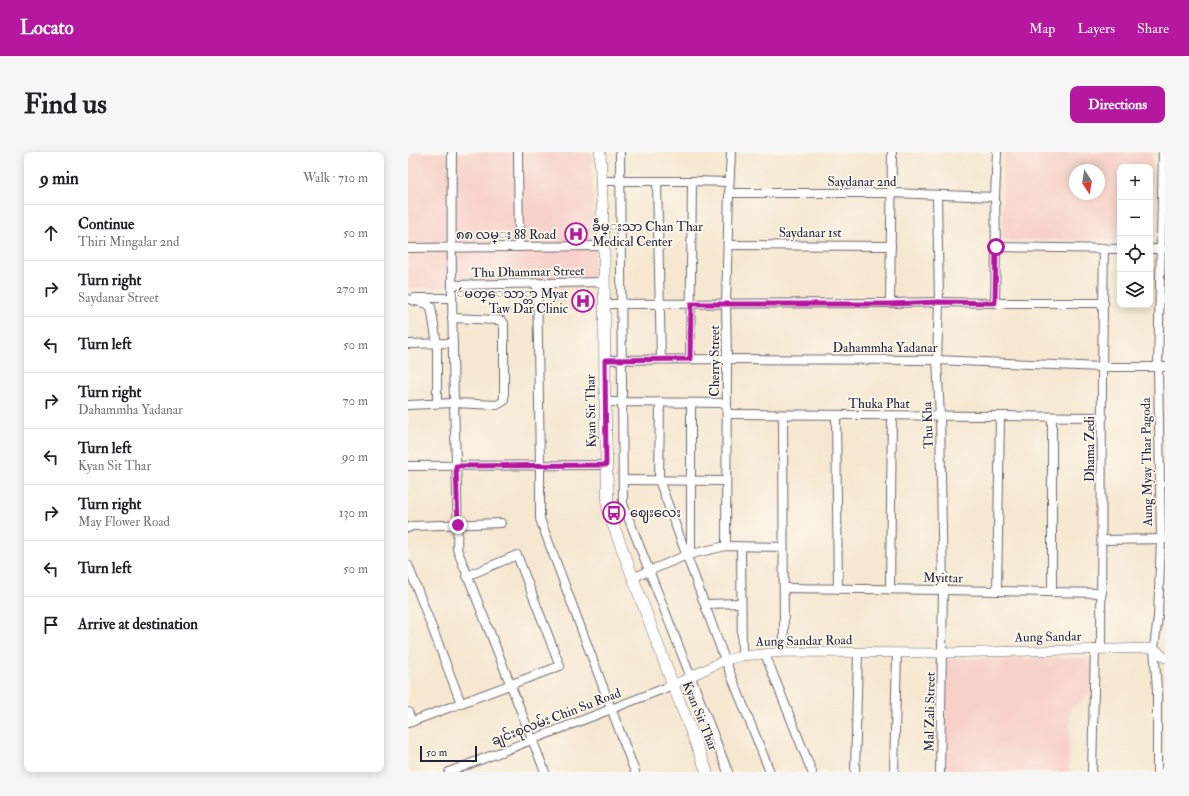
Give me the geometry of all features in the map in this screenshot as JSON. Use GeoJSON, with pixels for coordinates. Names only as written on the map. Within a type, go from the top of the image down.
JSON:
{"type":"FeatureCollection","features":[{"type":"Feature","properties":{"kind":"main road","name":"Kyan Sit Thar"},"geometry":{"type":"LineString","coordinates":[[600,152],[604,246],[605,402],[608,511],[672,685],[707,772]]}},
{"type":"Feature","properties":{"kind":"street"},"geometry":{"type":"LineString","coordinates":[[452,152],[451,247],[458,525],[457,549],[545,772]]}},
{"type":"Feature","properties":{"kind":"street"},"geometry":{"type":"LineString","coordinates":[[518,152],[519,247]]}},
{"type":"Feature","properties":{"kind":"street"},"geometry":{"type":"LineString","coordinates":[[620,152],[623,504],[728,772]]}},
{"type":"Feature","properties":{"kind":"street","name":"Cherry Street"},"geometry":{"type":"LineString","coordinates":[[726,546],[726,304],[731,152]]}},
{"type":"Feature","properties":{"kind":"street"},"geometry":{"type":"LineString","coordinates":[[890,304],[892,246],[892,152]]}},
{"type":"Feature","properties":{"kind":"street"},"geometry":{"type":"LineString","coordinates":[[995,303],[995,197],[997,152]]}},
{"type":"Feature","properties":{"kind":"street","name":"Aung Myay Thar Pagoda"},"geometry":{"type":"LineString","coordinates":[[1157,772],[1157,689],[1154,648],[1158,617],[1163,539],[1163,152]]}},
{"type":"Feature","properties":{"kind":"street"},"geometry":{"type":"LineString","coordinates":[[602,181],[729,182]]}},
{"type":"Feature","properties":{"kind":"street"},"geometry":{"type":"LineString","coordinates":[[657,181],[661,359]]}},
{"type":"Feature","properties":{"kind":"street"},"geometry":{"type":"LineString","coordinates":[[690,359],[692,181]]}},
{"type":"Feature","properties":{"kind":"street","name":"Saydanar 2nd"},"geometry":{"type":"LineString","coordinates":[[729,193],[892,194],[995,197]]}},
{"type":"Feature","properties":{"kind":"street","name":"Thu Kha"},"geometry":{"type":"LineString","coordinates":[[937,196],[943,653]]}},
{"type":"Feature","properties":{"kind":"street","name":"Saydanar 1st"},"geometry":{"type":"LineString","coordinates":[[728,245],[892,246]]}},
{"type":"Feature","properties":{"kind":"street","name":"၈၈ လမ္း 88 Road"},"geometry":{"type":"LineString","coordinates":[[408,248],[604,246]]}},
{"type":"Feature","properties":{"kind":"street"},"geometry":{"type":"LineString","coordinates":[[996,247],[1117,249]]}},
{"type":"Feature","properties":{"kind":"street","name":"Dhama Zedi"},"geometry":{"type":"LineString","coordinates":[[1092,772],[1102,593],[1102,367],[1104,248]]}},
{"type":"Feature","properties":{"kind":"street"},"geometry":{"type":"LineString","coordinates":[[1153,249],[1162,249]]}},
{"type":"Feature","properties":{"kind":"street","name":"Thu Dhammar Street"},"geometry":{"type":"LineString","coordinates":[[452,285],[604,282]]}},
{"type":"Feature","properties":{"kind":"street"},"geometry":{"type":"LineString","coordinates":[[537,284],[540,519],[635,772]]}},
{"type":"Feature","properties":{"kind":"street"},"geometry":{"type":"LineString","coordinates":[[408,299],[452,298]]}},
{"type":"Feature","properties":{"kind":"street"},"geometry":{"type":"LineString","coordinates":[[408,299],[427,304],[431,307],[437,344],[437,403]]}},
{"type":"Feature","properties":{"kind":"street"},"geometry":{"type":"LineString","coordinates":[[605,304],[890,304],[939,302],[1104,303]]}},
{"type":"Feature","properties":{"kind":"street"},"geometry":{"type":"LineString","coordinates":[[408,404],[454,403],[497,405],[504,401],[504,323],[497,320],[452,318]]}},
{"type":"Feature","properties":{"kind":"street"},"geometry":{"type":"LineString","coordinates":[[408,344],[453,343]]}},
{"type":"Feature","properties":{"kind":"street","name":"Dahammha Yadanar"},"geometry":{"type":"LineString","coordinates":[[605,360],[938,360],[1102,367],[1162,367]]}},
{"type":"Feature","properties":{"kind":"street"},"geometry":{"type":"LineString","coordinates":[[605,402],[727,403]]}},
{"type":"Feature","properties":{"kind":"street"},"geometry":{"type":"LineString","coordinates":[[660,402],[659,480],[689,554],[725,660],[770,772]]}},
{"type":"Feature","properties":{"kind":"street"},"geometry":{"type":"LineString","coordinates":[[689,554],[691,403]]}},
{"type":"Feature","properties":{"kind":"street","name":"Thuka Phat"},"geometry":{"type":"LineString","coordinates":[[727,414],[1103,417]]}},
{"type":"Feature","properties":{"kind":"street"},"geometry":{"type":"LineString","coordinates":[[783,415],[784,652]]}},
{"type":"Feature","properties":{"kind":"street"},"geometry":{"type":"LineString","coordinates":[[836,416],[838,589]]}},
{"type":"Feature","properties":{"kind":"street"},"geometry":{"type":"LineString","coordinates":[[890,589],[892,416]]}},
{"type":"Feature","properties":{"kind":"street"},"geometry":{"type":"LineString","coordinates":[[997,591],[1000,417]]}},
{"type":"Feature","properties":{"kind":"street"},"geometry":{"type":"LineString","coordinates":[[1052,417],[1052,592]]}},
{"type":"Feature","properties":{"kind":"street"},"geometry":{"type":"LineString","coordinates":[[408,466],[606,465]]}},
{"type":"Feature","properties":{"kind":"street"},"geometry":{"type":"LineString","coordinates":[[623,480],[726,481]]}},
{"type":"Feature","properties":{"kind":"street"},"geometry":{"type":"LineString","coordinates":[[408,528],[412,526],[501,523]]}},
{"type":"Feature","properties":{"kind":"street"},"geometry":{"type":"LineString","coordinates":[[1102,540],[1163,539]]}},
{"type":"Feature","properties":{"kind":"street"},"geometry":{"type":"LineString","coordinates":[[632,578],[689,554],[726,546],[783,547]]}},
{"type":"Feature","properties":{"kind":"street"},"geometry":{"type":"LineString","coordinates":[[741,547],[742,656]]}},
{"type":"Feature","properties":{"kind":"street"},"geometry":{"type":"LineString","coordinates":[[408,712],[410,722],[560,666],[517,555],[467,576]]}},
{"type":"Feature","properties":{"kind":"street"},"geometry":{"type":"LineString","coordinates":[[408,565],[461,703]]}},
{"type":"Feature","properties":{"kind":"street","name":"Myittar"},"geometry":{"type":"LineString","coordinates":[[784,588],[1102,593]]}},
{"type":"Feature","properties":{"kind":"street"},"geometry":{"type":"LineString","coordinates":[[705,604],[741,603]]}},
{"type":"Feature","properties":{"kind":"street"},"geometry":{"type":"LineString","coordinates":[[1154,648],[1165,658]]}},
{"type":"Feature","properties":{"kind":"street","name":"Aung Sandar"},"geometry":{"type":"LineString","coordinates":[[943,653],[1154,648]]}},
{"type":"Feature","properties":{"kind":"street","name":"Aung Sandar Road"},"geometry":{"type":"LineString","coordinates":[[672,685],[725,660],[742,656],[784,652],[943,653]]}},
{"type":"Feature","properties":{"kind":"street"},"geometry":{"type":"LineString","coordinates":[[855,772],[858,653]]}},
{"type":"Feature","properties":{"kind":"street"},"geometry":{"type":"LineString","coordinates":[[894,772],[897,653]]}},
{"type":"Feature","properties":{"kind":"street","name":"Mal Zali Street"},"geometry":{"type":"LineString","coordinates":[[940,772],[943,653]]}},
{"type":"Feature","properties":{"kind":"street"},"geometry":{"type":"LineString","coordinates":[[766,654],[812,772]]}},
{"type":"Feature","properties":{"kind":"street","name":"ချင်းစုလမ်း Chin Su Road"},"geometry":{"type":"LineString","coordinates":[[449,772],[672,685]]}},
{"type":"Feature","properties":{"kind":"shaded area"},"geometry":{"type":"Polygon","coordinates":[[[408,152],[591,152],[596,288],[408,288],[408,152]]]}},
{"type":"Feature","properties":{"kind":"shaded area"},"geometry":{"type":"Polygon","coordinates":[[[1003,152],[1152,152],[1152,164],[1117,164],[1117,240],[1003,240],[1003,152]]]}},
{"type":"Feature","properties":{"kind":"shaded area"},"geometry":{"type":"Polygon","coordinates":[[[1100,658],[1099,687],[1070,710],[1069,772],[945,772],[946,659],[1100,658]]]}},
{"type":"Feature","properties":{"kind":"place","name":"ခဵမ္းသာ Chan Thar Medical Center"},"geometry":{"type":"Point","coordinates":[576,234]}},
{"type":"Feature","properties":{"kind":"place","name":"ဴမတ္ေသာ္တာ Myat Taw Dar Clinic"},"geometry":{"type":"Point","coordinates":[583,301]}},
{"type":"Feature","properties":{"kind":"place","name":"ဈေးလေး"},"geometry":{"type":"Point","coordinates":[614,513]}},
{"type":"Feature","properties":{"kind":"route"},"geometry":{"type":"LineString","coordinates":[[458,525],[456,466],[606,465],[605,360],[690,359],[691,304],[995,303],[996,247]]}}]}
